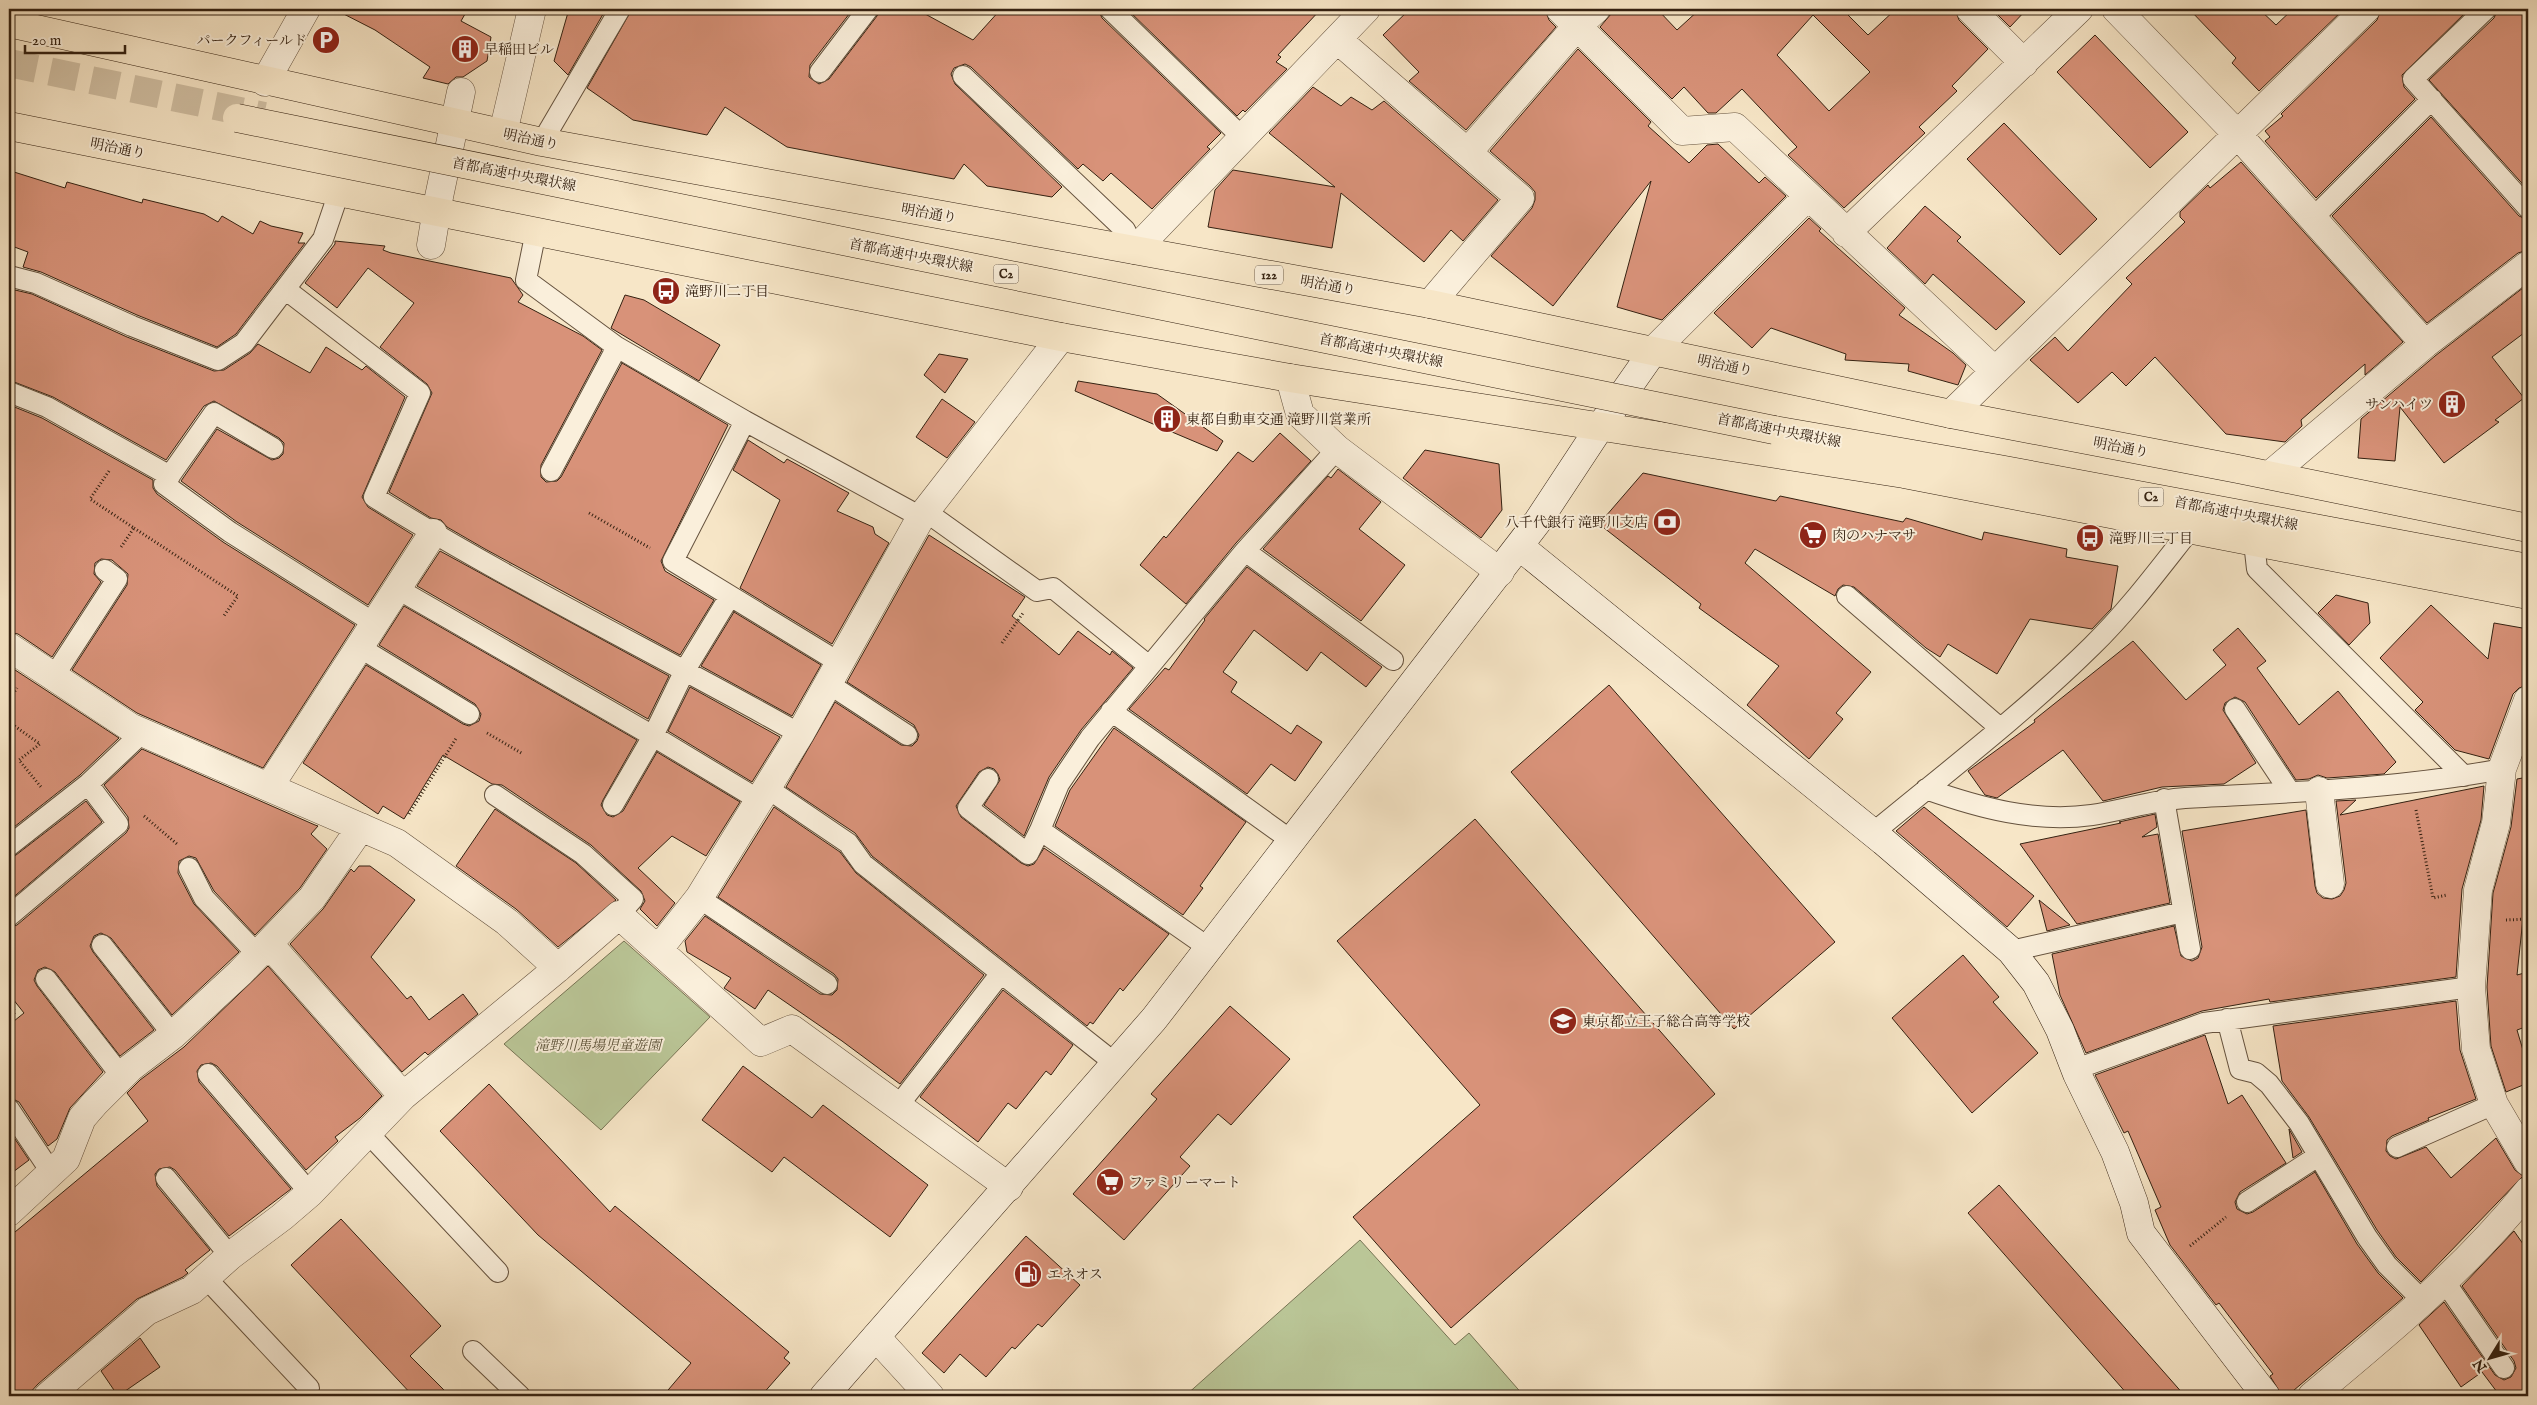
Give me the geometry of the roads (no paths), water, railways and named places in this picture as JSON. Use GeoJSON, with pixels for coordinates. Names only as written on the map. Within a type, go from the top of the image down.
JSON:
{"type":"FeatureCollection","features":[{"type":"Feature","properties":{"kind":"highway","name":"明治通り"},"geometry":{"type":"LineString","coordinates":[[9,24],[542,142],[1430,304],[1950,414],[2270,475],[2528,528]]}},
{"type":"Feature","properties":{"kind":"highway","name":"首都高速中央環状線"},"geometry":{"type":"LineString","coordinates":[[237,118],[1764,428],[1999,469],[2528,568]]}},
{"type":"Feature","properties":{"kind":"highway","name":"明治通り"},"geometry":{"type":"LineString","coordinates":[[9,126],[1061,337],[1290,378],[1904,474],[2528,595]]}},
{"type":"Feature","properties":{"kind":"highway","name":"首都高速中央環状線"},"geometry":{"type":"LineString","coordinates":[[1777,421],[2528,560]]}},
{"type":"Feature","properties":{"kind":"street"},"geometry":{"type":"LineString","coordinates":[[265,82],[306,9]]}},
{"type":"Feature","properties":{"kind":"street"},"geometry":{"type":"LineString","coordinates":[[503,134],[532,9]]}},
{"type":"Feature","properties":{"kind":"street"},"geometry":{"type":"LineString","coordinates":[[1135,250],[1366,9]]}},
{"type":"Feature","properties":{"kind":"street"},"geometry":{"type":"LineString","coordinates":[[1970,9],[2024,63]]}},
{"type":"Feature","properties":{"kind":"street"},"geometry":{"type":"LineString","coordinates":[[1846,234],[2079,9]]}},
{"type":"Feature","properties":{"kind":"street"},"geometry":{"type":"LineString","coordinates":[[2116,9],[2239,136],[2425,344]]}},
{"type":"Feature","properties":{"kind":"street"},"geometry":{"type":"LineString","coordinates":[[1950,414],[2239,136],[2366,9]]}},
{"type":"Feature","properties":{"kind":"street"},"geometry":{"type":"LineString","coordinates":[[1468,152],[1577,14],[1682,131],[1735,127],[1846,234],[1995,371]]}},
{"type":"Feature","properties":{"kind":"street"},"geometry":{"type":"LineString","coordinates":[[1338,40],[1520,198],[1430,304]]}},
{"type":"Feature","properties":{"kind":"street"},"geometry":{"type":"LineString","coordinates":[[432,245],[436,212],[461,92]]}},
{"type":"Feature","properties":{"kind":"street"},"geometry":{"type":"LineString","coordinates":[[824,1396],[1154,1019],[1500,572],[1538,521],[1654,350],[1807,197]]}},
{"type":"Feature","properties":{"kind":"street"},"geometry":{"type":"LineString","coordinates":[[2270,475],[2425,344],[2528,265]]}},
{"type":"Feature","properties":{"kind":"street"},"geometry":{"type":"LineString","coordinates":[[658,950],[699,898],[800,734],[923,514],[1061,337]]}},
{"type":"Feature","properties":{"kind":"street"},"geometry":{"type":"LineString","coordinates":[[1290,378],[1300,414],[1338,449],[1500,572]]}},
{"type":"Feature","properties":{"kind":"street"},"geometry":{"type":"LineString","coordinates":[[269,787],[433,533]]}},
{"type":"Feature","properties":{"kind":"street"},"geometry":{"type":"LineString","coordinates":[[1519,546],[1872,833],[2011,951],[2036,983],[2060,1030],[2115,1152],[2141,1233],[2266,1396]]}},
{"type":"Feature","properties":{"kind":"street"},"geometry":{"type":"LineString","coordinates":[[9,647],[130,727],[393,840],[507,922],[558,968]]}},
{"type":"Feature","properties":{"kind":"street"},"geometry":{"type":"LineString","coordinates":[[2528,706],[2502,769],[2496,823],[2478,890],[2471,987],[2476,1048],[2494,1104],[2528,1162]]}},
{"type":"Feature","properties":{"kind":"street"},"geometry":{"type":"LineString","coordinates":[[2319,791],[2330,884]]}},
{"type":"Feature","properties":{"kind":"street"},"geometry":{"type":"LineString","coordinates":[[9,1212],[66,1159],[82,1118],[122,1077],[173,1034],[264,949],[312,898],[361,827]]}},
{"type":"Feature","properties":{"kind":"street"},"geometry":{"type":"LineString","coordinates":[[48,1396],[147,1311],[192,1290],[230,1256],[310,1193],[403,1096],[619,915],[761,1042],[792,1029],[1008,1187]]}},
{"type":"Feature","properties":{"kind":"street"},"geometry":{"type":"LineString","coordinates":[[264,949],[403,1096]]}},
{"type":"Feature","properties":{"kind":"street"},"geometry":{"type":"LineString","coordinates":[[2312,1396],[2424,1302],[2496,1231],[2528,1191]]}},
{"type":"Feature","properties":{"kind":"street"},"geometry":{"type":"LineString","coordinates":[[876,1337],[930,1396]]}},
{"type":"Feature","properties":{"kind":"lane"},"geometry":{"type":"LineString","coordinates":[[542,142],[620,9]]}},
{"type":"Feature","properties":{"kind":"lane"},"geometry":{"type":"LineString","coordinates":[[820,72],[868,9]]}},
{"type":"Feature","properties":{"kind":"lane"},"geometry":{"type":"LineString","coordinates":[[1110,9],[1243,138]]}},
{"type":"Feature","properties":{"kind":"lane"},"geometry":{"type":"LineString","coordinates":[[2486,9],[2413,78],[2528,208]]}},
{"type":"Feature","properties":{"kind":"lane"},"geometry":{"type":"LineString","coordinates":[[962,76],[1125,230],[1135,250]]}},
{"type":"Feature","properties":{"kind":"lane"},"geometry":{"type":"LineString","coordinates":[[2313,218],[2432,99]]}},
{"type":"Feature","properties":{"kind":"lane"},"geometry":{"type":"LineString","coordinates":[[9,276],[36,283],[132,326],[218,360],[244,342],[323,239],[339,192]]}},
{"type":"Feature","properties":{"kind":"lane"},"geometry":{"type":"LineString","coordinates":[[536,231],[526,280],[617,347],[745,420],[923,514],[1037,591],[1053,588],[1149,666]]}},
{"type":"Feature","properties":{"kind":"lane"},"geometry":{"type":"LineString","coordinates":[[285,289],[420,393],[374,497],[433,533],[548,598],[685,670],[800,734]]}},
{"type":"Feature","properties":{"kind":"lane"},"geometry":{"type":"LineString","coordinates":[[551,471],[617,347]]}},
{"type":"Feature","properties":{"kind":"lane"},"geometry":{"type":"LineString","coordinates":[[9,392],[48,407],[170,476]]}},
{"type":"Feature","properties":{"kind":"lane"},"geometry":{"type":"LineString","coordinates":[[273,448],[214,413],[164,484],[230,532],[374,623]]}},
{"type":"Feature","properties":{"kind":"lane"},"geometry":{"type":"LineString","coordinates":[[745,420],[673,561],[730,596],[834,673],[907,735]]}},
{"type":"Feature","properties":{"kind":"lane"},"geometry":{"type":"LineString","coordinates":[[988,779],[968,808],[1028,854],[1059,784],[1112,711],[1245,551],[1338,449]]}},
{"type":"Feature","properties":{"kind":"lane"},"geometry":{"type":"LineString","coordinates":[[1872,833],[2040,696],[2094,644],[2146,585],[2190,530]]}},
{"type":"Feature","properties":{"kind":"lane"},"geometry":{"type":"LineString","coordinates":[[2254,542],[2257,569],[2464,776]]}},
{"type":"Feature","properties":{"kind":"lane"},"geometry":{"type":"LineString","coordinates":[[1245,551],[1393,660]]}},
{"type":"Feature","properties":{"kind":"lane"},"geometry":{"type":"LineString","coordinates":[[54,676],[117,579],[105,570]]}},
{"type":"Feature","properties":{"kind":"lane"},"geometry":{"type":"LineString","coordinates":[[396,588],[653,736],[763,794],[848,843],[864,864],[1116,1064]]}},
{"type":"Feature","properties":{"kind":"lane"},"geometry":{"type":"LineString","coordinates":[[613,805],[653,736],[685,670],[730,596]]}},
{"type":"Feature","properties":{"kind":"lane"},"geometry":{"type":"LineString","coordinates":[[1847,596],[2000,728]]}},
{"type":"Feature","properties":{"kind":"lane"},"geometry":{"type":"LineString","coordinates":[[359,647],[468,718]]}},
{"type":"Feature","properties":{"kind":"lane"},"geometry":{"type":"LineString","coordinates":[[2235,709],[2290,792]]}},
{"type":"Feature","properties":{"kind":"lane"},"geometry":{"type":"LineString","coordinates":[[1112,711],[1292,841]]}},
{"type":"Feature","properties":{"kind":"lane"},"geometry":{"type":"LineString","coordinates":[[9,846],[88,784],[143,732]]}},
{"type":"Feature","properties":{"kind":"lane"},"geometry":{"type":"LineString","coordinates":[[1926,789],[1986,808],[2014,814],[2058,818],[2093,815],[2164,800],[2411,784],[2502,769]]}},
{"type":"Feature","properties":{"kind":"lane"},"geometry":{"type":"LineString","coordinates":[[9,916],[118,824],[88,784]]}},
{"type":"Feature","properties":{"kind":"lane"},"geometry":{"type":"LineString","coordinates":[[495,795],[583,854],[633,899],[619,915]]}},
{"type":"Feature","properties":{"kind":"lane"},"geometry":{"type":"LineString","coordinates":[[2164,800],[2190,949]]}},
{"type":"Feature","properties":{"kind":"lane"},"geometry":{"type":"LineString","coordinates":[[1040,830],[1209,948]]}},
{"type":"Feature","properties":{"kind":"lane"},"geometry":{"type":"LineString","coordinates":[[189,868],[204,898],[264,949]]}},
{"type":"Feature","properties":{"kind":"lane"},"geometry":{"type":"LineString","coordinates":[[699,898],[827,984]]}},
{"type":"Feature","properties":{"kind":"lane"},"geometry":{"type":"LineString","coordinates":[[2011,951],[2183,912]]}},
{"type":"Feature","properties":{"kind":"lane"},"geometry":{"type":"LineString","coordinates":[[102,945],[173,1034]]}},
{"type":"Feature","properties":{"kind":"lane"},"geometry":{"type":"LineString","coordinates":[[898,1106],[1001,973]]}},
{"type":"Feature","properties":{"kind":"lane"},"geometry":{"type":"LineString","coordinates":[[46,978],[122,1077]]}},
{"type":"Feature","properties":{"kind":"lane"},"geometry":{"type":"LineString","coordinates":[[2076,1069],[2204,1023],[2471,987]]}},
{"type":"Feature","properties":{"kind":"lane"},"geometry":{"type":"LineString","coordinates":[[2227,1019],[2240,1069],[2256,1073],[2269,1084],[2299,1123],[2372,1244],[2388,1265],[2424,1302]]}},
{"type":"Feature","properties":{"kind":"lane"},"geometry":{"type":"LineString","coordinates":[[208,1074],[310,1193]]}},
{"type":"Feature","properties":{"kind":"lane"},"geometry":{"type":"LineString","coordinates":[[2396,1147],[2494,1104]]}},
{"type":"Feature","properties":{"kind":"lane"},"geometry":{"type":"LineString","coordinates":[[9,1109],[51,1172]]}},
{"type":"Feature","properties":{"kind":"lane"},"geometry":{"type":"LineString","coordinates":[[368,1133],[498,1272]]}},
{"type":"Feature","properties":{"kind":"lane"},"geometry":{"type":"LineString","coordinates":[[2247,1202],[2318,1156]]}},
{"type":"Feature","properties":{"kind":"lane"},"geometry":{"type":"LineString","coordinates":[[166,1178],[230,1256]]}},
{"type":"Feature","properties":{"kind":"lane"},"geometry":{"type":"LineString","coordinates":[[206,1278],[308,1388]]}},
{"type":"Feature","properties":{"kind":"lane"},"geometry":{"type":"LineString","coordinates":[[2445,1282],[2504,1368]]}},
{"type":"Feature","properties":{"kind":"lane"},"geometry":{"type":"LineString","coordinates":[[473,1352],[520,1396]]}},
{"type":"Feature","properties":{"kind":"tunnel"},"geometry":{"type":"LineString","coordinates":[[9,63],[264,116]]}},
{"type":"Feature","properties":{"kind":"place","name":"パークフィールド"},"geometry":{"type":"Point","coordinates":[326,40]}},
{"type":"Feature","properties":{"kind":"place","name":"早稲田ビル"},"geometry":{"type":"Point","coordinates":[465,49]}},
{"type":"Feature","properties":{"kind":"place","name":"滝野川二丁目"},"geometry":{"type":"Point","coordinates":[666,291]}},
{"type":"Feature","properties":{"kind":"place","name":"サンハイツ"},"geometry":{"type":"Point","coordinates":[2452,404]}},
{"type":"Feature","properties":{"kind":"place","name":"東都自動車交通 滝野川営業所"},"geometry":{"type":"Point","coordinates":[1167,419]}},
{"type":"Feature","properties":{"kind":"place","name":"八千代銀行 滝野川支店"},"geometry":{"type":"Point","coordinates":[1667,522]}},
{"type":"Feature","properties":{"kind":"place","name":"肉のハナマサ"},"geometry":{"type":"Point","coordinates":[1813,535]}},
{"type":"Feature","properties":{"kind":"place","name":"滝野川三丁目"},"geometry":{"type":"Point","coordinates":[2090,538]}},
{"type":"Feature","properties":{"kind":"place","name":"東京都立王子総合高等学校"},"geometry":{"type":"Point","coordinates":[1563,1021]}},
{"type":"Feature","properties":{"kind":"place","name":"ファミリーマート"},"geometry":{"type":"Point","coordinates":[1110,1182]}},
{"type":"Feature","properties":{"kind":"place","name":"エネオス"},"geometry":{"type":"Point","coordinates":[1028,1274]}},
{"type":"Feature","properties":{"kind":"park label","name":"滝野川馬場児童遊園"},"geometry":{"type":"Point","coordinates":[598,1045]}}]}
